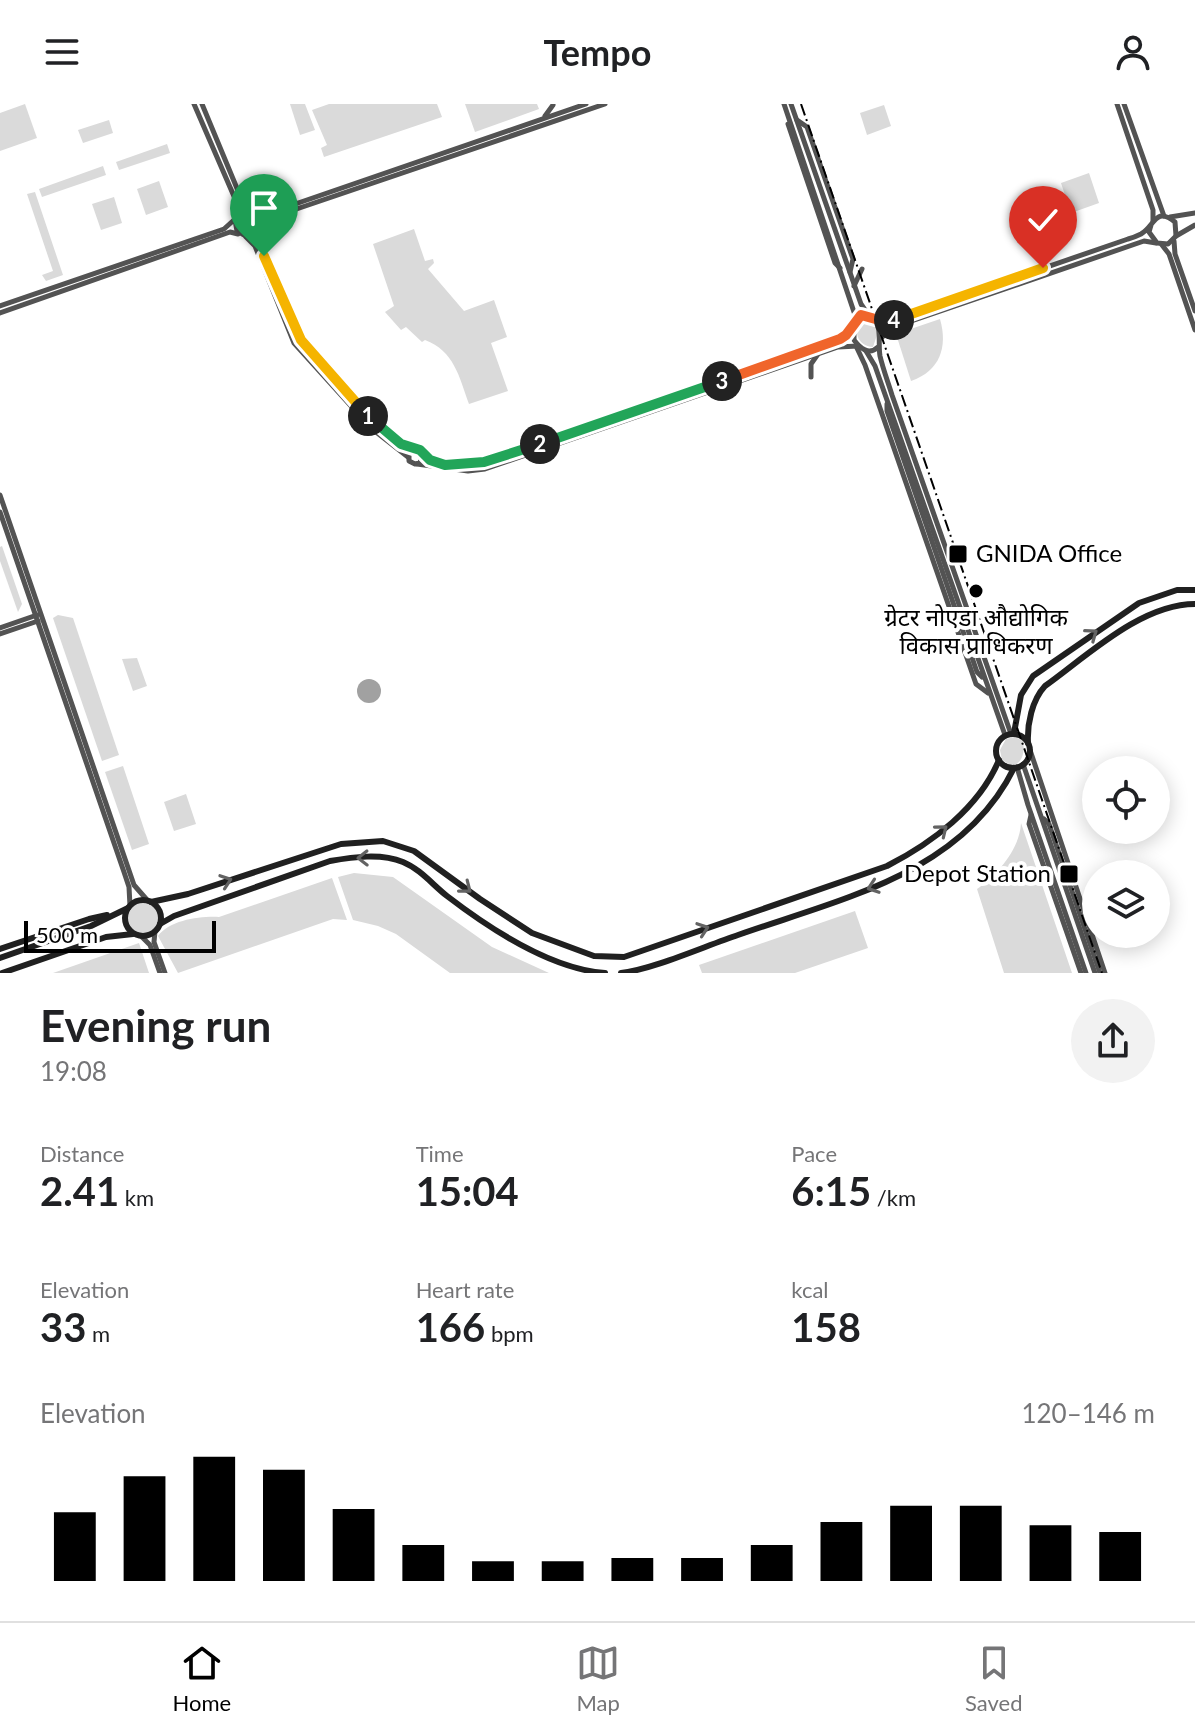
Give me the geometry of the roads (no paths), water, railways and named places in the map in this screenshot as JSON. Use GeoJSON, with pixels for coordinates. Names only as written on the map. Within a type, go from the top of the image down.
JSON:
{"type":"FeatureCollection","features":[{"type":"Feature","properties":{"kind":"main road"},"geometry":{"type":"LineString","coordinates":[[0,958],[120,913],[138,901],[149,902],[188,894],[341,844],[383,841],[414,851],[532,933],[594,956],[624,957],[887,866],[911,853],[955,820],[988,780],[999,760],[997,745],[1010,734],[1021,695],[1033,676],[1139,603],[1177,590],[1195,590]]}},
{"type":"Feature","properties":{"kind":"main road"},"geometry":{"type":"LineString","coordinates":[[621,973],[699,949],[910,872],[942,851],[981,816],[1018,766],[1029,757],[1028,729],[1035,700],[1045,686],[1138,620],[1169,607],[1195,604]]}},
{"type":"Feature","properties":{"kind":"main road"},"geometry":{"type":"LineString","coordinates":[[1010,734],[1023,737],[1029,747]]}},
{"type":"Feature","properties":{"kind":"main road"},"geometry":{"type":"LineString","coordinates":[[999,760],[1006,766],[1018,766]]}},
{"type":"Feature","properties":{"kind":"main road"},"geometry":{"type":"LineString","coordinates":[[2,973],[106,937],[155,931],[160,924],[189,911],[330,861],[353,857],[406,863],[448,897],[518,944],[587,970],[605,973]]}},
{"type":"Feature","properties":{"kind":"main road"},"geometry":{"type":"LineString","coordinates":[[149,902],[160,915],[160,924]]}},
{"type":"Feature","properties":{"kind":"main road"},"geometry":{"type":"LineString","coordinates":[[129,907],[125,922],[137,935]]}},
{"type":"Feature","properties":{"kind":"main road"},"geometry":{"type":"LineString","coordinates":[[97,910],[105,916]]}},
{"type":"Feature","properties":{"kind":"main road"},"geometry":{"type":"LineString","coordinates":[[0,949],[89,919],[120,913]]}},
{"type":"Feature","properties":{"kind":"street"},"geometry":{"type":"LineString","coordinates":[[194,104],[236,201],[237,231],[255,246],[294,343],[371,428],[412,463],[468,471],[496,466],[843,345],[857,346],[866,351],[874,362],[989,694],[1010,734]]}},
{"type":"Feature","properties":{"kind":"street"},"geometry":{"type":"LineString","coordinates":[[202,104],[241,198],[261,220],[259,242],[301,340],[375,424],[401,444],[445,465],[484,462],[840,339],[861,315],[893,320],[1142,234],[1152,223],[1167,216],[1195,213]]}},
{"type":"Feature","properties":{"kind":"street"},"geometry":{"type":"LineString","coordinates":[[541,119],[557,104]]}},
{"type":"Feature","properties":{"kind":"street"},"geometry":{"type":"LineString","coordinates":[[557,104],[574,108]]}},
{"type":"Feature","properties":{"kind":"street"},"geometry":{"type":"LineString","coordinates":[[557,104],[560,116]]}},
{"type":"Feature","properties":{"kind":"street"},"geometry":{"type":"LineString","coordinates":[[0,306],[224,229],[245,210],[272,212],[541,119],[560,116],[586,104]]}},
{"type":"Feature","properties":{"kind":"street"},"geometry":{"type":"LineString","coordinates":[[0,313],[230,232],[253,236],[273,217],[560,116],[605,104]]}},
{"type":"Feature","properties":{"kind":"street"},"geometry":{"type":"LineString","coordinates":[[784,104],[841,268],[855,321],[853,337],[976,684],[989,694]]}},
{"type":"Feature","properties":{"kind":"street"},"geometry":{"type":"LineString","coordinates":[[791,104],[861,305],[880,329],[878,347],[892,395],[1010,734]]}},
{"type":"Feature","properties":{"kind":"street"},"geometry":{"type":"LineString","coordinates":[[1117,104],[1153,210],[1149,232],[1169,254],[1195,330]]}},
{"type":"Feature","properties":{"kind":"street"},"geometry":{"type":"LineString","coordinates":[[1124,104],[1160,209],[1177,227],[1175,254],[1195,311]]}},
{"type":"Feature","properties":{"kind":"street"},"geometry":{"type":"LineString","coordinates":[[881,339],[894,327],[962,306],[1129,245],[1144,241],[1159,244],[1195,225]]}},
{"type":"Feature","properties":{"kind":"street"},"geometry":{"type":"LineString","coordinates":[[856,284],[862,269]]}},
{"type":"Feature","properties":{"kind":"street"},"geometry":{"type":"LineString","coordinates":[[856,284],[865,277]]}},
{"type":"Feature","properties":{"kind":"street"},"geometry":{"type":"LineString","coordinates":[[866,351],[878,347]]}},
{"type":"Feature","properties":{"kind":"street"},"geometry":{"type":"LineString","coordinates":[[811,377],[811,364],[819,353]]}},
{"type":"Feature","properties":{"kind":"street"},"geometry":{"type":"LineString","coordinates":[[887,378],[897,383]]}},
{"type":"Feature","properties":{"kind":"street"},"geometry":{"type":"LineString","coordinates":[[876,396],[882,385]]}},
{"type":"Feature","properties":{"kind":"street"},"geometry":{"type":"LineString","coordinates":[[892,395],[902,399]]}},
{"type":"Feature","properties":{"kind":"street"},"geometry":{"type":"LineString","coordinates":[[408,457],[410,451],[419,451]]}},
{"type":"Feature","properties":{"kind":"street"},"geometry":{"type":"LineString","coordinates":[[416,464],[422,460],[419,451]]}},
{"type":"Feature","properties":{"kind":"street"},"geometry":{"type":"LineString","coordinates":[[0,495],[39,617],[134,885],[149,902]]}},
{"type":"Feature","properties":{"kind":"street"},"geometry":{"type":"LineString","coordinates":[[0,512],[39,617],[55,674],[54,684],[129,887],[129,907]]}},
{"type":"Feature","properties":{"kind":"street"},"geometry":{"type":"LineString","coordinates":[[955,575],[964,578]]}},
{"type":"Feature","properties":{"kind":"street"},"geometry":{"type":"LineString","coordinates":[[23,623],[30,609],[30,599]]}},
{"type":"Feature","properties":{"kind":"street"},"geometry":{"type":"LineString","coordinates":[[0,634],[39,617]]}},
{"type":"Feature","properties":{"kind":"street"},"geometry":{"type":"LineString","coordinates":[[0,628],[23,623],[42,635]]}},
{"type":"Feature","properties":{"kind":"street"},"geometry":{"type":"LineString","coordinates":[[54,684],[55,674]]}},
{"type":"Feature","properties":{"kind":"street"},"geometry":{"type":"LineString","coordinates":[[1029,747],[1100,973]]}},
{"type":"Feature","properties":{"kind":"street"},"geometry":{"type":"LineString","coordinates":[[92,762],[102,767],[98,780]]}},
{"type":"Feature","properties":{"kind":"street"},"geometry":{"type":"LineString","coordinates":[[1018,766],[1041,815],[1100,973]]}},
{"type":"Feature","properties":{"kind":"street"},"geometry":{"type":"LineString","coordinates":[[1018,766],[1084,973]]}},
{"type":"Feature","properties":{"kind":"street"},"geometry":{"type":"LineString","coordinates":[[155,931],[154,942],[162,973]]}},
{"type":"Feature","properties":{"kind":"street"},"geometry":{"type":"LineString","coordinates":[[137,935],[150,945],[162,973]]}},
{"type":"Feature","properties":{"kind":"railway"},"geometry":{"type":"LineString","coordinates":[[801,104],[1102,973]]}},
{"type":"Feature","properties":{"kind":"place","name":"GNIDA Office"},"geometry":{"type":"Point","coordinates":[958,554]}},
{"type":"Feature","properties":{"kind":"place","name":"ग्रेटर नोएडा औद्योगिक विकास प्राधिकरण"},"geometry":{"type":"Point","coordinates":[976,591]}},
{"type":"Feature","properties":{"kind":"place","name":"Depot Station"},"geometry":{"type":"Point","coordinates":[1069,874]}}]}
